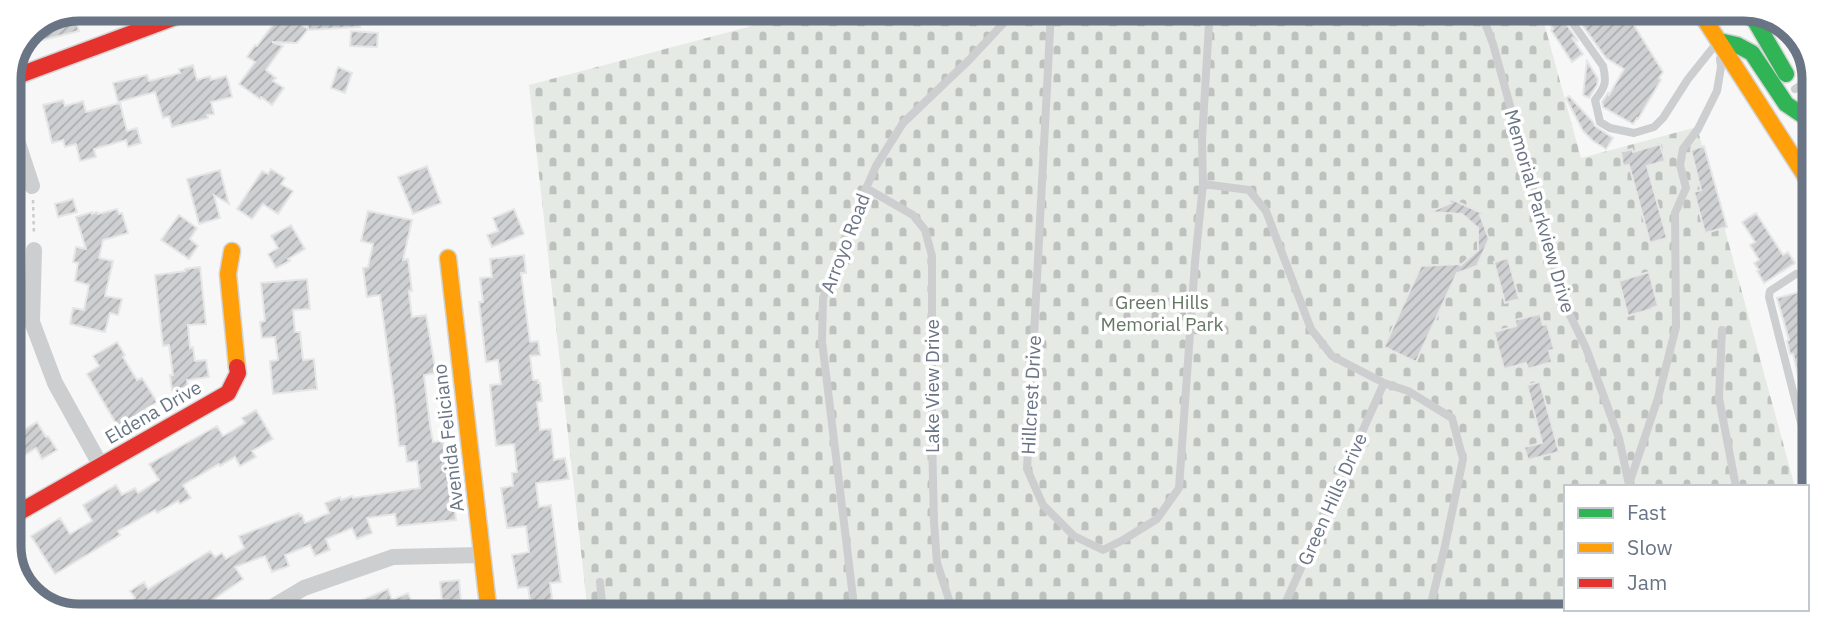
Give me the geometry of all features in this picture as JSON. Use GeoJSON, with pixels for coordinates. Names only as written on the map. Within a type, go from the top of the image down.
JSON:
{"type":"FeatureCollection","features":[{"type":"Feature","properties":{"kind":"street"},"geometry":{"type":"LineString","coordinates":[[21,74],[165,21]]}},
{"type":"Feature","properties":{"kind":"street"},"geometry":{"type":"LineString","coordinates":[[1706,21],[1802,171]]}},
{"type":"Feature","properties":{"kind":"street"},"geometry":{"type":"LineString","coordinates":[[1755,22],[1802,99]]}},
{"type":"Feature","properties":{"kind":"street"},"geometry":{"type":"LineString","coordinates":[[1719,41],[1737,44],[1752,53],[1786,104],[1802,115]]}},
{"type":"Feature","properties":{"kind":"street"},"geometry":{"type":"LineString","coordinates":[[21,153],[32,186]]}},
{"type":"Feature","properties":{"kind":"street"},"geometry":{"type":"LineString","coordinates":[[34,250],[32,322],[55,383],[101,466]]}},
{"type":"Feature","properties":{"kind":"street","name":"Eldena Drive"},"geometry":{"type":"LineString","coordinates":[[21,511],[228,393],[238,373],[228,274],[232,251]]}},
{"type":"Feature","properties":{"kind":"street","name":"Avenida Feliciano"},"geometry":{"type":"LineString","coordinates":[[448,258],[488,604]]}},
{"type":"Feature","properties":{"kind":"street"},"geometry":{"type":"LineString","coordinates":[[277,604],[304,588],[393,556],[482,555]]}},
{"type":"Feature","properties":{"kind":"lane","name":"Arroyo Road"},"geometry":{"type":"LineString","coordinates":[[854,604],[822,341],[823,298],[843,242],[876,166],[903,123],[1006,21]]}},
{"type":"Feature","properties":{"kind":"lane","name":"Hillcrest Drive"},"geometry":{"type":"LineString","coordinates":[[1050,21],[1027,469],[1043,505],[1074,536],[1103,550],[1157,519],[1179,488],[1203,184],[1202,140],[1210,21]]}},
{"type":"Feature","properties":{"kind":"lane","name":"Memorial Parkview Drive"},"geometry":{"type":"LineString","coordinates":[[1484,21],[1565,305],[1586,348],[1619,438],[1629,485]]}},
{"type":"Feature","properties":{"kind":"lane"},"geometry":{"type":"LineString","coordinates":[[1571,21],[1603,66],[1605,88],[1595,100],[1600,122],[1617,131],[1634,133],[1654,127],[1719,41]]}},
{"type":"Feature","properties":{"kind":"lane"},"geometry":{"type":"LineString","coordinates":[[1761,33],[1770,28]]}},
{"type":"Feature","properties":{"kind":"lane"},"geometry":{"type":"LineString","coordinates":[[1629,485],[1658,398],[1676,327],[1675,213],[1686,188],[1680,165],[1683,149],[1698,129],[1717,91],[1721,67],[1719,41]]}},
{"type":"Feature","properties":{"kind":"lane"},"geometry":{"type":"LineString","coordinates":[[1795,89],[1802,84]]}},
{"type":"Feature","properties":{"kind":"lane"},"geometry":{"type":"LineString","coordinates":[[1203,184],[1249,190],[1266,211],[1311,329],[1332,356],[1384,383],[1408,391],[1452,418],[1463,459],[1431,604]]}},
{"type":"Feature","properties":{"kind":"lane","name":"Lake View Drive"},"geometry":{"type":"LineString","coordinates":[[866,188],[913,215],[925,230],[932,256],[934,522],[937,563],[950,604]]}},
{"type":"Feature","properties":{"kind":"lane"},"geometry":{"type":"LineString","coordinates":[[1796,274],[1770,291],[1769,298],[1802,426]]}},
{"type":"Feature","properties":{"kind":"lane"},"geometry":{"type":"LineString","coordinates":[[1722,330],[1719,398],[1736,485]]}},
{"type":"Feature","properties":{"kind":"lane","name":"Green Hills Drive"},"geometry":{"type":"LineString","coordinates":[[1285,604],[1384,383]]}},
{"type":"Feature","properties":{"kind":"lane"},"geometry":{"type":"LineString","coordinates":[[600,582],[602,604]]}},
{"type":"Feature","properties":{"kind":"path"},"geometry":{"type":"LineString","coordinates":[[32,186],[34,250]]}},
{"type":"Feature","properties":{"kind":"green space","name":"Green Hills Memorial Park"},"geometry":{"type":"Polygon","coordinates":[[[770,21],[1543,21],[1581,158],[1697,127],[1794,485],[1564,485],[1564,604],[587,604],[529,85],[770,21]]]}},
{"type":"Feature","properties":{"kind":"building"},"geometry":{"type":"Polygon","coordinates":[[[77,21],[79,31],[43,40],[42,35],[57,25],[77,21]]]}},
{"type":"Feature","properties":{"kind":"building"},"geometry":{"type":"Polygon","coordinates":[[[276,21],[297,21],[308,29],[297,43],[272,42],[283,46],[266,70],[276,78],[273,81],[284,88],[272,105],[239,84],[255,62],[247,57],[255,45],[257,46],[276,21]]]}},
{"type":"Feature","properties":{"kind":"building"},"geometry":{"type":"Polygon","coordinates":[[[308,21],[360,21],[360,27],[308,30],[308,21]]]}},
{"type":"Feature","properties":{"kind":"building"},"geometry":{"type":"Polygon","coordinates":[[[1549,21],[1564,21],[1583,54],[1572,62],[1551,30],[1553,29],[1549,21]]]}},
{"type":"Feature","properties":{"kind":"building"},"geometry":{"type":"Polygon","coordinates":[[[1579,21],[1632,22],[1663,72],[1659,78],[1661,80],[1633,124],[1603,107],[1602,102],[1624,69],[1606,58],[1579,21]]]}},
{"type":"Feature","properties":{"kind":"building"},"geometry":{"type":"Polygon","coordinates":[[[351,31],[378,33],[377,47],[350,46],[351,31]]]}},
{"type":"Feature","properties":{"kind":"building"},"geometry":{"type":"Polygon","coordinates":[[[1587,61],[1598,79],[1589,98],[1583,95],[1587,61]]]}},
{"type":"Feature","properties":{"kind":"building"},"geometry":{"type":"Polygon","coordinates":[[[193,65],[197,80],[210,76],[211,80],[226,76],[228,80],[232,97],[211,102],[214,114],[207,115],[208,118],[172,127],[169,116],[163,118],[155,92],[118,102],[113,83],[147,75],[149,81],[180,73],[179,69],[193,65]]]}},
{"type":"Feature","properties":{"kind":"building"},"geometry":{"type":"Polygon","coordinates":[[[338,67],[352,73],[345,93],[331,88],[338,67]]]}},
{"type":"Feature","properties":{"kind":"building"},"geometry":{"type":"Polygon","coordinates":[[[1569,96],[1595,126],[1613,138],[1606,149],[1583,131],[1566,98],[1569,96]]]}},
{"type":"Feature","properties":{"kind":"building"},"geometry":{"type":"Polygon","coordinates":[[[63,100],[65,106],[83,101],[86,112],[120,103],[127,131],[137,128],[141,143],[128,147],[126,140],[94,149],[96,157],[80,161],[76,144],[65,147],[63,140],[52,143],[43,105],[63,100]]]}},
{"type":"Feature","properties":{"kind":"building"},"geometry":{"type":"Polygon","coordinates":[[[1660,144],[1665,161],[1647,166],[1667,238],[1650,243],[1629,165],[1623,166],[1621,152],[1632,149],[1633,152],[1660,144]]]}},
{"type":"Feature","properties":{"kind":"building"},"geometry":{"type":"Polygon","coordinates":[[[1704,146],[1727,227],[1705,233],[1694,192],[1701,190],[1691,150],[1704,146]]]}},
{"type":"Feature","properties":{"kind":"building"},"geometry":{"type":"Polygon","coordinates":[[[427,166],[441,203],[413,214],[398,177],[427,166]]]}},
{"type":"Feature","properties":{"kind":"building"},"geometry":{"type":"Polygon","coordinates":[[[271,169],[285,178],[281,184],[293,191],[278,214],[263,204],[252,219],[237,209],[262,171],[268,174],[271,169]]]}},
{"type":"Feature","properties":{"kind":"building"},"geometry":{"type":"Polygon","coordinates":[[[220,170],[229,204],[214,195],[220,218],[199,224],[187,179],[220,170]]]}},
{"type":"Feature","properties":{"kind":"building"},"geometry":{"type":"Polygon","coordinates":[[[73,199],[77,212],[58,217],[55,204],[73,199]]]}},
{"type":"Feature","properties":{"kind":"building"},"geometry":{"type":"Polygon","coordinates":[[[1451,199],[1482,213],[1480,215],[1489,239],[1477,266],[1457,273],[1416,362],[1384,347],[1421,266],[1461,264],[1460,266],[1478,250],[1478,228],[1462,214],[1430,212],[1451,203],[1451,199]]]}},
{"type":"Feature","properties":{"kind":"building"},"geometry":{"type":"Polygon","coordinates":[[[117,209],[119,214],[122,213],[128,233],[103,240],[99,258],[113,261],[105,296],[122,299],[118,315],[110,313],[105,332],[70,324],[73,308],[84,310],[89,285],[75,281],[78,263],[73,262],[76,247],[86,249],[76,217],[117,209]]]}},
{"type":"Feature","properties":{"kind":"building"},"geometry":{"type":"Polygon","coordinates":[[[514,209],[524,234],[492,247],[487,235],[498,231],[493,218],[514,209]]]}},
{"type":"Feature","properties":{"kind":"building"},"geometry":{"type":"Polygon","coordinates":[[[368,211],[412,220],[403,260],[408,259],[412,317],[426,315],[436,373],[424,375],[430,425],[433,442],[443,441],[447,476],[451,475],[456,520],[397,526],[395,514],[367,518],[372,533],[357,539],[352,528],[326,539],[330,550],[315,556],[310,545],[285,555],[289,566],[272,572],[265,556],[235,567],[243,579],[207,604],[125,604],[135,598],[130,591],[144,582],[148,589],[210,551],[215,557],[222,553],[226,559],[244,548],[239,536],[299,513],[305,523],[329,513],[325,503],[340,497],[341,500],[352,496],[353,498],[420,488],[417,461],[407,462],[405,446],[399,446],[380,295],[367,297],[363,268],[368,267],[373,244],[361,241],[368,211]]]}},
{"type":"Feature","properties":{"kind":"building"},"geometry":{"type":"Polygon","coordinates":[[[1756,213],[1783,255],[1788,252],[1795,263],[1764,283],[1754,263],[1759,260],[1750,245],[1755,242],[1742,222],[1756,213]]]}},
{"type":"Feature","properties":{"kind":"building"},"geometry":{"type":"Polygon","coordinates":[[[179,215],[197,228],[190,239],[198,246],[189,259],[161,240],[179,215]]]}},
{"type":"Feature","properties":{"kind":"building"},"geometry":{"type":"Polygon","coordinates":[[[291,225],[305,249],[276,268],[268,254],[278,248],[271,236],[291,225]]]}},
{"type":"Feature","properties":{"kind":"building"},"geometry":{"type":"Polygon","coordinates":[[[524,255],[526,273],[521,273],[530,342],[538,341],[540,355],[530,356],[533,380],[540,383],[542,401],[537,402],[540,430],[551,429],[554,460],[565,458],[569,479],[536,483],[539,507],[551,505],[561,582],[550,583],[553,604],[531,604],[528,587],[518,588],[512,555],[529,552],[526,526],[507,528],[501,488],[513,486],[512,473],[517,472],[514,444],[496,446],[490,385],[501,384],[498,360],[486,362],[479,302],[483,302],[480,278],[492,277],[490,259],[524,255]]]}},
{"type":"Feature","properties":{"kind":"building"},"geometry":{"type":"Polygon","coordinates":[[[1508,258],[1519,299],[1505,303],[1494,262],[1508,258]]]}},
{"type":"Feature","properties":{"kind":"building"},"geometry":{"type":"Polygon","coordinates":[[[200,267],[206,324],[188,325],[190,348],[193,347],[195,361],[206,360],[209,377],[187,380],[188,387],[172,390],[169,345],[163,346],[155,275],[200,267]]]}},
{"type":"Feature","properties":{"kind":"building"},"geometry":{"type":"Polygon","coordinates":[[[1649,272],[1658,306],[1628,316],[1619,281],[1649,272]]]}},
{"type":"Feature","properties":{"kind":"building"},"geometry":{"type":"Polygon","coordinates":[[[307,279],[310,309],[293,310],[295,332],[300,332],[303,360],[314,359],[317,389],[273,394],[270,361],[278,360],[275,337],[262,338],[260,322],[265,321],[261,283],[307,279]]]}},
{"type":"Feature","properties":{"kind":"building"},"geometry":{"type":"Polygon","coordinates":[[[1802,291],[1802,392],[1793,354],[1790,354],[1789,340],[1777,298],[1802,291]]]}},
{"type":"Feature","properties":{"kind":"building"},"geometry":{"type":"Polygon","coordinates":[[[1540,314],[1543,325],[1547,324],[1554,349],[1549,351],[1552,362],[1528,369],[1526,363],[1504,369],[1494,332],[1516,326],[1515,320],[1540,314]]]}},
{"type":"Feature","properties":{"kind":"building"},"geometry":{"type":"Polygon","coordinates":[[[117,342],[137,380],[142,378],[157,402],[118,427],[87,374],[99,366],[93,356],[117,342]]]}},
{"type":"Feature","properties":{"kind":"building"},"geometry":{"type":"Polygon","coordinates":[[[1540,382],[1559,452],[1528,460],[1524,447],[1542,443],[1527,385],[1540,382]]]}},
{"type":"Feature","properties":{"kind":"building"},"geometry":{"type":"Polygon","coordinates":[[[256,410],[273,439],[252,451],[256,457],[240,466],[235,457],[220,466],[219,464],[183,485],[191,498],[180,504],[178,501],[157,513],[155,510],[118,531],[120,535],[55,574],[31,536],[60,518],[70,534],[92,521],[83,505],[116,485],[122,495],[135,488],[138,493],[159,480],[149,464],[217,426],[223,436],[245,423],[242,418],[256,410]]]}},
{"type":"Feature","properties":{"kind":"building"},"geometry":{"type":"Polygon","coordinates":[[[37,422],[57,450],[42,459],[36,448],[21,457],[21,432],[37,422]]]}},
{"type":"Feature","properties":{"kind":"building"},"geometry":{"type":"Polygon","coordinates":[[[459,580],[461,604],[352,604],[388,589],[392,600],[408,593],[412,603],[442,600],[440,582],[459,580]]]}},
{"type":"Feature","properties":{"kind":"traffic: fast"},"geometry":{"type":"LineString","coordinates":[[1756,22],[1786,74]]}},
{"type":"Feature","properties":{"kind":"traffic: fast"},"geometry":{"type":"LineString","coordinates":[[1719,41],[1737,45],[1752,53],[1786,104],[1802,115]]}},
{"type":"Feature","properties":{"kind":"traffic: slow"},"geometry":{"type":"LineString","coordinates":[[1706,21],[1802,171]]}},
{"type":"Feature","properties":{"kind":"traffic: slow"},"geometry":{"type":"LineString","coordinates":[[232,251],[228,274],[237,367]]}},
{"type":"Feature","properties":{"kind":"traffic: slow"},"geometry":{"type":"LineString","coordinates":[[448,258],[488,604]]}},
{"type":"Feature","properties":{"kind":"traffic: jam"},"geometry":{"type":"LineString","coordinates":[[21,74],[165,21]]}},
{"type":"Feature","properties":{"kind":"traffic: jam"},"geometry":{"type":"LineString","coordinates":[[21,511],[228,393],[238,373],[237,367]]}}]}
